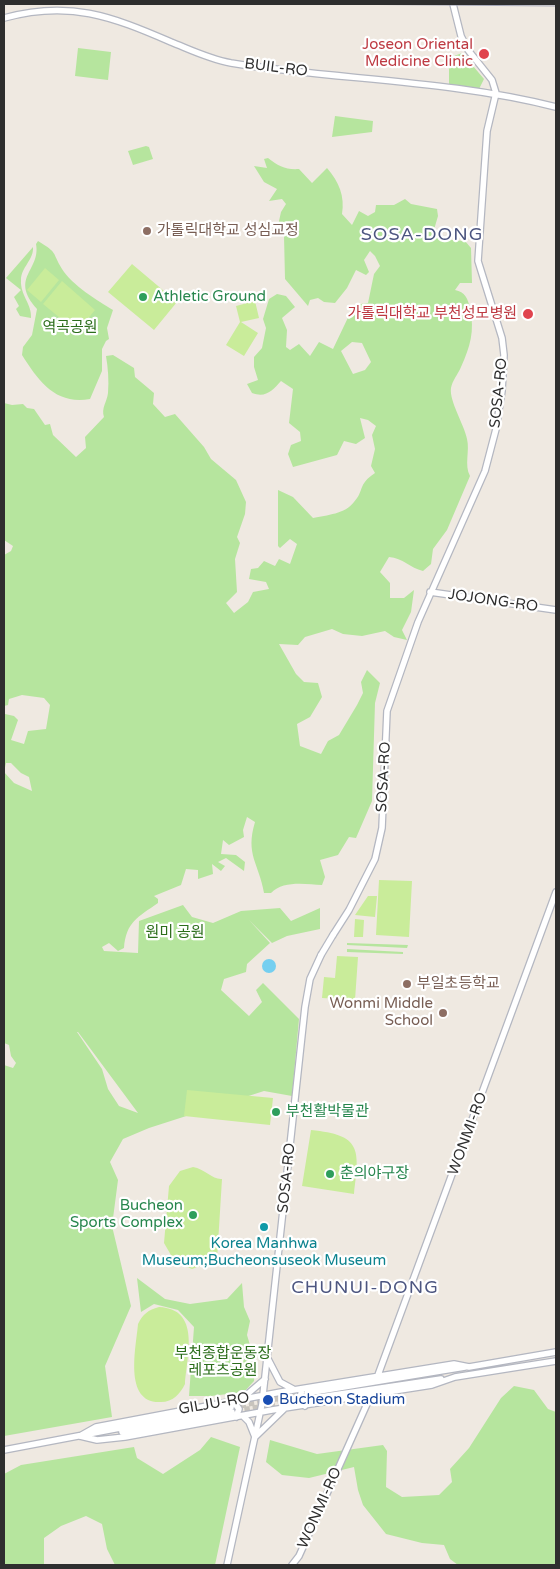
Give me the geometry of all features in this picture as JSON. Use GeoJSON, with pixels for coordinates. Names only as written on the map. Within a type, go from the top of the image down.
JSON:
{"type":"FeatureCollection","features":[{"type":"Feature","properties":{"kind":"street"},"geometry":{"type":"LineString","coordinates":[[453,4],[461,36],[468,50],[492,80],[496,93]]}},
{"type":"Feature","properties":{"kind":"street","name":"BUIL-RO"},"geometry":{"type":"LineString","coordinates":[[4,18],[42,9],[83,10],[117,19],[196,53],[225,62],[496,93],[556,107]]}},
{"type":"Feature","properties":{"kind":"street","name":"SOSA-RO"},"geometry":{"type":"LineString","coordinates":[[227,1565],[263,1396],[305,1007],[310,979],[321,955],[349,910],[375,859],[382,828],[387,711],[430,592],[485,471],[496,429],[502,391],[504,354],[502,338],[478,260],[487,131],[496,93]]}},
{"type":"Feature","properties":{"kind":"street","name":"JOJONG-RO"},"geometry":{"type":"LineString","coordinates":[[430,592],[556,610]]}},
{"type":"Feature","properties":{"kind":"street","name":"WONMI-RO"},"geometry":{"type":"LineString","coordinates":[[378,1376],[556,893]]}},
{"type":"Feature","properties":{"kind":"street","name":"GILJU-RO"},"geometry":{"type":"LineString","coordinates":[[303,1393],[556,1352]]}},
{"type":"Feature","properties":{"kind":"street"},"geometry":{"type":"LineString","coordinates":[[267,1356],[280,1382],[303,1393],[300,1398],[305,1406]]}},
{"type":"Feature","properties":{"kind":"street"},"geometry":{"type":"LineString","coordinates":[[534,1356],[540,1359],[535,1364]]}},
{"type":"Feature","properties":{"kind":"street","name":"GILJU-RO"},"geometry":{"type":"LineString","coordinates":[[4,1450],[80,1436],[106,1435],[233,1405],[263,1396],[455,1377],[556,1361]]}},
{"type":"Feature","properties":{"kind":"street"},"geometry":{"type":"LineString","coordinates":[[382,1364],[388,1374]]}},
{"type":"Feature","properties":{"kind":"street","name":"GILJU-RO"},"geometry":{"type":"LineString","coordinates":[[303,1393],[388,1374],[454,1364],[469,1367]]}},
{"type":"Feature","properties":{"kind":"street","name":"GILJU-RO"},"geometry":{"type":"LineString","coordinates":[[80,1436],[97,1440],[124,1437],[260,1412],[432,1385],[455,1377]]}},
{"type":"Feature","properties":{"kind":"street"},"geometry":{"type":"LineString","coordinates":[[265,1378],[257,1388],[233,1405],[239,1409],[239,1416],[249,1422],[255,1437],[285,1408]]}},
{"type":"Feature","properties":{"kind":"street","name":"WONMI-RO"},"geometry":{"type":"LineString","coordinates":[[292,1565],[299,1556],[371,1395]]}},
{"type":"Feature","properties":{"kind":"street","name":"GILJU-RO"},"geometry":{"type":"LineString","coordinates":[[80,1436],[96,1426],[233,1405]]}},
{"type":"Feature","properties":{"kind":"green space"},"geometry":{"type":"Polygon","coordinates":[[[78,48],[111,52],[108,80],[75,76],[78,48]]]}},
{"type":"Feature","properties":{"kind":"green space"},"geometry":{"type":"Polygon","coordinates":[[[462,53],[484,79],[478,91],[449,89],[449,58],[462,53]]]}},
{"type":"Feature","properties":{"kind":"green space"},"geometry":{"type":"Polygon","coordinates":[[[335,116],[373,121],[372,132],[332,137],[335,116]]]}},
{"type":"Feature","properties":{"kind":"green space"},"geometry":{"type":"Polygon","coordinates":[[[146,146],[149,147],[153,159],[133,165],[128,151],[146,146]]]}},
{"type":"Feature","properties":{"kind":"green space","name":"원미 공원"},"geometry":{"type":"Polygon","coordinates":[[[268,158],[286,168],[299,169],[312,183],[327,168],[335,179],[342,195],[342,214],[352,225],[359,211],[368,216],[375,212],[376,205],[394,205],[405,199],[411,204],[437,209],[438,216],[433,233],[440,239],[465,241],[471,248],[472,283],[460,283],[455,290],[464,294],[468,302],[472,325],[471,339],[460,370],[451,388],[454,406],[467,439],[467,467],[470,476],[447,530],[433,549],[431,564],[423,571],[398,559],[389,557],[380,572],[390,583],[390,598],[404,598],[414,590],[411,612],[402,630],[407,640],[394,637],[385,631],[362,636],[343,634],[332,629],[305,637],[298,645],[279,644],[296,674],[304,682],[318,683],[322,697],[310,717],[297,724],[300,746],[321,754],[328,741],[339,735],[357,705],[363,693],[361,682],[367,670],[380,683],[375,703],[372,801],[356,838],[349,837],[338,855],[320,860],[325,877],[322,885],[288,884],[271,893],[264,893],[252,851],[252,833],[255,822],[247,817],[243,830],[244,837],[229,845],[223,840],[221,854],[236,855],[245,862],[244,871],[226,858],[218,862],[225,866],[221,871],[212,864],[213,874],[198,879],[198,870],[186,869],[181,885],[154,896],[158,899],[158,903],[130,926],[124,948],[118,951],[109,943],[102,947],[104,951],[138,953],[139,921],[183,905],[192,917],[213,923],[241,911],[280,908],[291,921],[320,908],[320,929],[287,936],[272,943],[249,920],[270,943],[247,964],[246,972],[224,979],[221,990],[249,1016],[262,1002],[256,990],[263,983],[299,1019],[292,1096],[264,1091],[149,1128],[123,1139],[110,1162],[118,1180],[112,1226],[131,1306],[105,1366],[112,1417],[4,1436],[4,1065],[13,1068],[16,1063],[11,1056],[9,1045],[4,1043],[4,772],[4,723],[5,714],[14,716],[18,720],[11,740],[24,744],[28,731],[46,729],[50,705],[44,698],[22,695],[9,699],[8,705],[4,706],[4,555],[11,551],[13,546],[4,540],[4,403],[12,405],[23,404],[27,408],[34,409],[45,425],[50,424],[53,435],[76,457],[86,448],[85,437],[104,417],[103,411],[108,388],[106,356],[113,355],[134,368],[135,377],[154,393],[153,404],[165,417],[175,414],[204,447],[211,459],[236,480],[246,502],[245,514],[237,537],[240,543],[235,559],[237,592],[226,603],[234,613],[248,602],[253,592],[269,589],[266,582],[249,579],[251,569],[258,568],[264,561],[275,566],[279,559],[290,564],[297,544],[290,539],[280,548],[278,546],[278,490],[293,497],[313,518],[346,509],[357,498],[363,484],[375,473],[371,466],[375,449],[372,435],[376,426],[368,420],[360,418],[365,438],[356,444],[344,441],[337,455],[293,467],[288,454],[291,445],[301,441],[300,432],[289,423],[293,389],[281,381],[268,393],[261,395],[252,393],[247,384],[258,380],[254,367],[254,357],[262,348],[266,328],[263,319],[269,299],[277,294],[286,296],[295,307],[282,318],[287,330],[286,347],[290,350],[299,344],[310,356],[319,342],[333,349],[354,305],[368,303],[374,274],[380,266],[370,251],[364,260],[369,272],[366,275],[356,270],[347,288],[335,303],[324,302],[318,298],[310,300],[308,306],[285,279],[284,236],[277,230],[281,212],[286,204],[282,199],[269,201],[277,189],[264,182],[254,166],[267,168],[264,159],[268,158]],[[352,342],[341,351],[353,374],[365,370],[371,362],[362,343],[352,342]],[[6,763],[4,772],[14,783],[32,791],[29,777],[21,773],[11,763],[6,763]],[[77,1032],[102,1069],[108,1089],[119,1106],[138,1113],[77,1032]]]}},
{"type":"Feature","properties":{"kind":"green space","name":"역곡공원"},"geometry":{"type":"Polygon","coordinates":[[[38,241],[54,253],[62,269],[72,281],[113,310],[107,328],[109,339],[102,349],[102,371],[90,399],[78,400],[58,395],[42,382],[22,355],[23,347],[32,335],[37,309],[29,298],[26,281],[34,261],[38,241]]]}},
{"type":"Feature","properties":{"kind":"green space"},"geometry":{"type":"Polygon","coordinates":[[[33,247],[32,256],[23,271],[21,280],[22,290],[30,308],[31,318],[20,316],[16,309],[19,306],[14,297],[21,290],[6,278],[33,247]]]}},
{"type":"Feature","properties":{"kind":"green space","name":"Athletic Ground"},"geometry":{"type":"Polygon","coordinates":[[[132,264],[177,302],[154,330],[108,292],[132,264]]]}},
{"type":"Feature","properties":{"kind":"green space"},"geometry":{"type":"Polygon","coordinates":[[[45,268],[59,280],[41,302],[27,290],[45,268]]]}},
{"type":"Feature","properties":{"kind":"green space"},"geometry":{"type":"Polygon","coordinates":[[[62,281],[95,310],[77,332],[43,304],[62,281]]]}},
{"type":"Feature","properties":{"kind":"green space"},"geometry":{"type":"Polygon","coordinates":[[[255,301],[259,318],[241,322],[258,333],[244,356],[226,345],[240,322],[236,306],[255,301]]]}},
{"type":"Feature","properties":{"kind":"green space"},"geometry":{"type":"Polygon","coordinates":[[[379,880],[412,881],[409,937],[376,935],[379,880]]]}},
{"type":"Feature","properties":{"kind":"green space"},"geometry":{"type":"Polygon","coordinates":[[[368,896],[377,896],[375,917],[355,915],[368,896]]]}},
{"type":"Feature","properties":{"kind":"green space"},"geometry":{"type":"Polygon","coordinates":[[[355,919],[364,920],[363,937],[354,937],[355,919]]]}},
{"type":"Feature","properties":{"kind":"green space"},"geometry":{"type":"Polygon","coordinates":[[[347,943],[408,945],[407,948],[347,945],[347,943]]]}},
{"type":"Feature","properties":{"kind":"green space"},"geometry":{"type":"Polygon","coordinates":[[[347,949],[403,952],[403,954],[347,952],[347,949]]]}},
{"type":"Feature","properties":{"kind":"green space"},"geometry":{"type":"Polygon","coordinates":[[[337,956],[358,957],[355,1000],[322,998],[324,977],[335,978],[337,956]]]}},
{"type":"Feature","properties":{"kind":"green space"},"geometry":{"type":"Polygon","coordinates":[[[187,1090],[273,1098],[270,1125],[184,1116],[187,1090]]]}},
{"type":"Feature","properties":{"kind":"green space","name":"춘의야구장"},"geometry":{"type":"Polygon","coordinates":[[[311,1130],[340,1136],[348,1140],[354,1147],[357,1165],[354,1194],[302,1186],[311,1130]]]}},
{"type":"Feature","properties":{"kind":"green space"},"geometry":{"type":"Polygon","coordinates":[[[193,1167],[215,1178],[222,1179],[217,1260],[211,1261],[211,1258],[203,1265],[192,1269],[175,1262],[164,1243],[169,1186],[180,1171],[193,1167]]]}},
{"type":"Feature","properties":{"kind":"green space","name":"부천종합운동장 레포츠공원"},"geometry":{"type":"Polygon","coordinates":[[[137,1278],[165,1299],[190,1304],[227,1299],[242,1283],[244,1307],[250,1321],[247,1335],[255,1362],[254,1381],[244,1392],[211,1396],[189,1396],[194,1327],[178,1310],[154,1304],[141,1312],[137,1278]]]}},
{"type":"Feature","properties":{"kind":"green space"},"geometry":{"type":"Polygon","coordinates":[[[159,1307],[172,1310],[181,1316],[186,1325],[189,1347],[185,1384],[176,1397],[169,1401],[161,1402],[149,1400],[141,1394],[136,1385],[134,1373],[138,1324],[146,1313],[159,1307]]]}},
{"type":"Feature","properties":{"kind":"green space"},"geometry":{"type":"Polygon","coordinates":[[[514,1386],[534,1390],[548,1409],[556,1412],[556,1565],[458,1565],[450,1559],[444,1545],[422,1543],[386,1534],[363,1505],[354,1467],[309,1478],[282,1475],[266,1462],[270,1440],[317,1454],[383,1445],[387,1451],[386,1487],[402,1497],[439,1495],[452,1482],[450,1469],[469,1448],[501,1398],[514,1386]]]}},
{"type":"Feature","properties":{"kind":"green space"},"geometry":{"type":"Polygon","coordinates":[[[211,1437],[240,1447],[215,1565],[115,1565],[107,1549],[102,1524],[86,1516],[61,1526],[44,1538],[44,1565],[4,1565],[4,1474],[21,1465],[134,1447],[137,1458],[163,1474],[200,1450],[211,1437]]]}},
{"type":"Feature","properties":{"kind":"water"},"geometry":{"type":"Polygon","coordinates":[[[266,959],[272,959],[276,966],[272,973],[266,973],[262,969],[262,963],[266,959]]]}},
{"type":"Feature","properties":{"kind":"tunnel"},"geometry":{"type":"LineString","coordinates":[[232,1407],[307,1393]]}},
{"type":"Feature","properties":{"kind":"tunnel"},"geometry":{"type":"LineString","coordinates":[[236,1411],[306,1399]]}},
{"type":"Feature","properties":{"kind":"railway"},"geometry":{"type":"LineString","coordinates":[[316,4],[556,6]]}},
{"type":"Feature","properties":{"kind":"place","name":"Joseon Oriental Medicine Clinic"},"geometry":{"type":"Point","coordinates":[484,54]}},
{"type":"Feature","properties":{"kind":"place","name":"가톨릭대학교 성심교정"},"geometry":{"type":"Point","coordinates":[147,231]}},
{"type":"Feature","properties":{"kind":"place","name":"Athletic Ground"},"geometry":{"type":"Point","coordinates":[143,297]}},
{"type":"Feature","properties":{"kind":"place","name":"가톨릭대학교 부천성모병원"},"geometry":{"type":"Point","coordinates":[528,314]}},
{"type":"Feature","properties":{"kind":"place","name":"부일초등학교"},"geometry":{"type":"Point","coordinates":[407,984]}},
{"type":"Feature","properties":{"kind":"place","name":"Wonmi Middle School"},"geometry":{"type":"Point","coordinates":[443,1013]}},
{"type":"Feature","properties":{"kind":"place","name":"부천활박물관"},"geometry":{"type":"Point","coordinates":[276,1112]}},
{"type":"Feature","properties":{"kind":"place","name":"춘의야구장"},"geometry":{"type":"Point","coordinates":[330,1174]}},
{"type":"Feature","properties":{"kind":"place","name":"Bucheon Sports Complex"},"geometry":{"type":"Point","coordinates":[193,1215]}},
{"type":"Feature","properties":{"kind":"place","name":"Korea Manhwa Museum;Bucheonsuseok Museum"},"geometry":{"type":"Point","coordinates":[264,1227]}},
{"type":"Feature","properties":{"kind":"place","name":"Bucheon Stadium"},"geometry":{"type":"Point","coordinates":[268,1400]}},
{"type":"Feature","properties":{"kind":"district","name":"SOSA-DONG"},"geometry":{"type":"Point","coordinates":[422,235]}},
{"type":"Feature","properties":{"kind":"district","name":"CHUNUI-DONG"},"geometry":{"type":"Point","coordinates":[365,1288]}}]}
